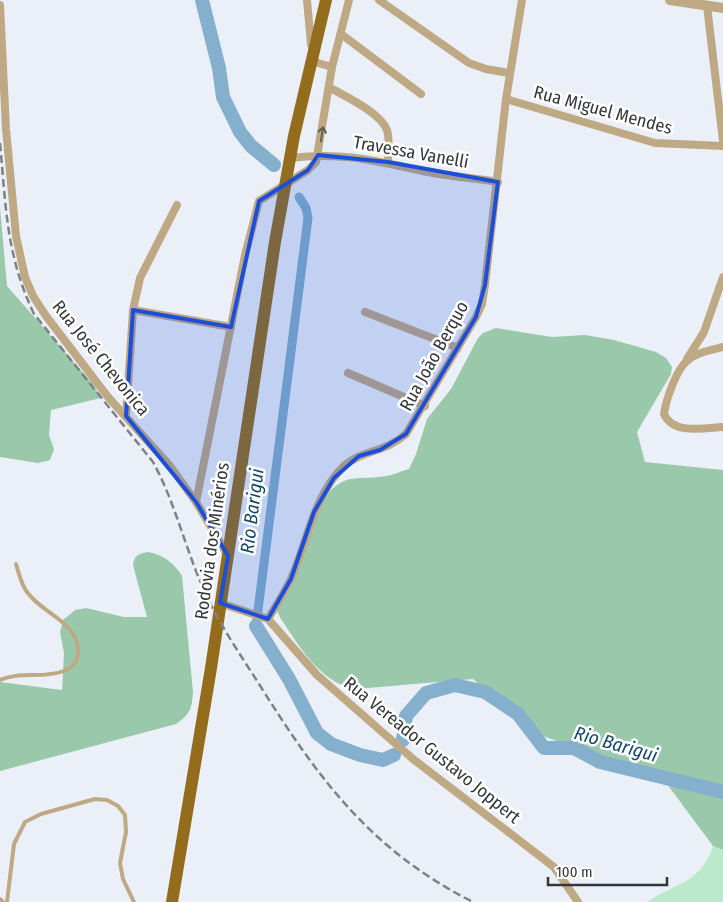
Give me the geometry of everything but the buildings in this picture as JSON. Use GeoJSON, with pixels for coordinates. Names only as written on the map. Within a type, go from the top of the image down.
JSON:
{"type":"FeatureCollection","features":[{"type":"Feature","properties":{"kind":"main road","name":"Rodovia dos Minérios"},"geometry":{"type":"LineString","coordinates":[[172,902],[228,556],[261,327],[287,185],[290,158],[326,0]]}},
{"type":"Feature","properties":{"kind":"street"},"geometry":{"type":"LineString","coordinates":[[307,0],[311,29],[311,62],[332,67]]}},
{"type":"Feature","properties":{"kind":"street"},"geometry":{"type":"LineString","coordinates":[[196,502],[245,255],[260,201],[287,185],[316,162],[332,67],[349,0]]}},
{"type":"Feature","properties":{"kind":"street"},"geometry":{"type":"LineString","coordinates":[[379,0],[469,63],[486,69],[509,73]]}},
{"type":"Feature","properties":{"kind":"street"},"geometry":{"type":"LineString","coordinates":[[670,0],[723,8]]}},
{"type":"Feature","properties":{"kind":"street","name":"Rua João Berquo"},"geometry":{"type":"LineString","coordinates":[[268,619],[291,579],[314,512],[334,478],[358,456],[396,443],[406,434],[482,304],[519,2]]}},
{"type":"Feature","properties":{"kind":"street","name":"Rua José Chevonica"},"geometry":{"type":"LineString","coordinates":[[0,5],[6,129],[16,236],[25,277],[33,296],[46,316],[108,397],[170,466],[196,502],[228,556]]}},
{"type":"Feature","properties":{"kind":"street"},"geometry":{"type":"LineString","coordinates":[[707,6],[723,141]]}},
{"type":"Feature","properties":{"kind":"street"},"geometry":{"type":"LineString","coordinates":[[341,34],[421,94]]}},
{"type":"Feature","properties":{"kind":"street"},"geometry":{"type":"LineString","coordinates":[[329,87],[370,111],[380,121],[387,130],[388,162]]}},
{"type":"Feature","properties":{"kind":"street","name":"Rua Miguel Mendes"},"geometry":{"type":"LineString","coordinates":[[506,99],[655,143],[723,146]]}},
{"type":"Feature","properties":{"kind":"street","name":"Travessa Vanelli"},"geometry":{"type":"LineString","coordinates":[[290,158],[318,155],[344,156],[388,162],[423,171],[498,182]]}},
{"type":"Feature","properties":{"kind":"street"},"geometry":{"type":"LineString","coordinates":[[126,416],[134,310],[140,278],[177,205]]}},
{"type":"Feature","properties":{"kind":"street"},"geometry":{"type":"LineString","coordinates":[[723,277],[704,332],[666,400],[664,414],[671,425],[681,428],[723,427]]}},
{"type":"Feature","properties":{"kind":"street"},"geometry":{"type":"LineString","coordinates":[[134,310],[231,327]]}},
{"type":"Feature","properties":{"kind":"street"},"geometry":{"type":"LineString","coordinates":[[365,312],[458,348]]}},
{"type":"Feature","properties":{"kind":"street"},"geometry":{"type":"LineString","coordinates":[[686,362],[702,352],[723,346]]}},
{"type":"Feature","properties":{"kind":"street"},"geometry":{"type":"LineString","coordinates":[[348,373],[424,406]]}},
{"type":"Feature","properties":{"kind":"street"},"geometry":{"type":"LineString","coordinates":[[220,603],[268,619]]}},
{"type":"Feature","properties":{"kind":"street","name":"Rua Vereador Gustavo Joppert"},"geometry":{"type":"LineString","coordinates":[[268,619],[317,675],[406,752],[554,867],[578,902]]}},
{"type":"Feature","properties":{"kind":"lane"},"geometry":{"type":"LineString","coordinates":[[0,680],[11,675],[54,674],[65,671],[73,666],[78,658],[79,647],[68,625],[41,606],[28,593],[20,578],[16,564]]}},
{"type":"Feature","properties":{"kind":"lane"},"geometry":{"type":"LineString","coordinates":[[7,902],[14,844],[25,822],[41,814],[95,800],[107,800],[118,806],[125,816],[126,832],[120,863],[123,879],[134,902]]}},
{"type":"Feature","properties":{"kind":"highlighted area"},"geometry":{"type":"Polygon","coordinates":[[[318,155],[388,162],[498,182],[485,285],[476,317],[406,434],[380,450],[359,456],[334,478],[314,512],[291,579],[268,619],[220,603],[228,556],[196,502],[126,416],[133,310],[231,327],[259,201],[308,170],[318,155]]]}},
{"type":"Feature","properties":{"kind":"green space"},"geometry":{"type":"Polygon","coordinates":[[[0,207],[7,286],[93,384],[101,398],[51,410],[49,435],[54,449],[50,460],[38,463],[0,457],[0,207]]]}},
{"type":"Feature","properties":{"kind":"green space"},"geometry":{"type":"Polygon","coordinates":[[[496,328],[552,337],[585,335],[614,340],[656,352],[666,358],[672,367],[671,374],[637,432],[645,462],[723,470],[723,850],[713,846],[664,780],[532,732],[473,679],[356,689],[343,685],[321,672],[312,662],[277,611],[278,600],[325,497],[339,483],[346,480],[389,475],[409,469],[416,454],[427,419],[451,389],[478,338],[483,333],[496,328]]]}},
{"type":"Feature","properties":{"kind":"green space"},"geometry":{"type":"Polygon","coordinates":[[[148,552],[168,560],[182,576],[193,692],[191,707],[187,714],[176,724],[0,771],[0,682],[62,690],[64,653],[60,632],[63,620],[75,610],[86,608],[124,617],[147,617],[133,565],[134,559],[142,553],[148,552]]]}},
{"type":"Feature","properties":{"kind":"green space"},"geometry":{"type":"Polygon","coordinates":[[[713,846],[723,850],[723,902],[647,902],[695,875],[702,868],[713,846]]]}},
{"type":"Feature","properties":{"kind":"waterway","name":"Rio Barigui"},"geometry":{"type":"LineString","coordinates":[[202,0],[219,68],[223,97],[240,132],[251,146],[274,165]]}},
{"type":"Feature","properties":{"kind":"waterway","name":"Rio Barigui"},"geometry":{"type":"LineString","coordinates":[[256,626],[308,218],[306,208],[299,197]]}},
{"type":"Feature","properties":{"kind":"waterway","name":"Rio Barigui"},"geometry":{"type":"LineString","coordinates":[[256,626],[289,679],[317,733],[331,744],[360,755],[383,760],[394,755]]}},
{"type":"Feature","properties":{"kind":"waterway","name":"Rio Barigui"},"geometry":{"type":"LineString","coordinates":[[403,740],[406,716],[426,693],[455,685],[485,692],[518,714],[544,748],[574,748],[600,762],[723,792]]}},
{"type":"Feature","properties":{"kind":"railway"},"geometry":{"type":"LineString","coordinates":[[0,143],[6,210],[13,251],[18,271],[34,314],[153,462],[168,494],[205,592],[230,639],[303,750],[325,781],[350,809],[404,859],[437,882],[473,902]]}}]}
